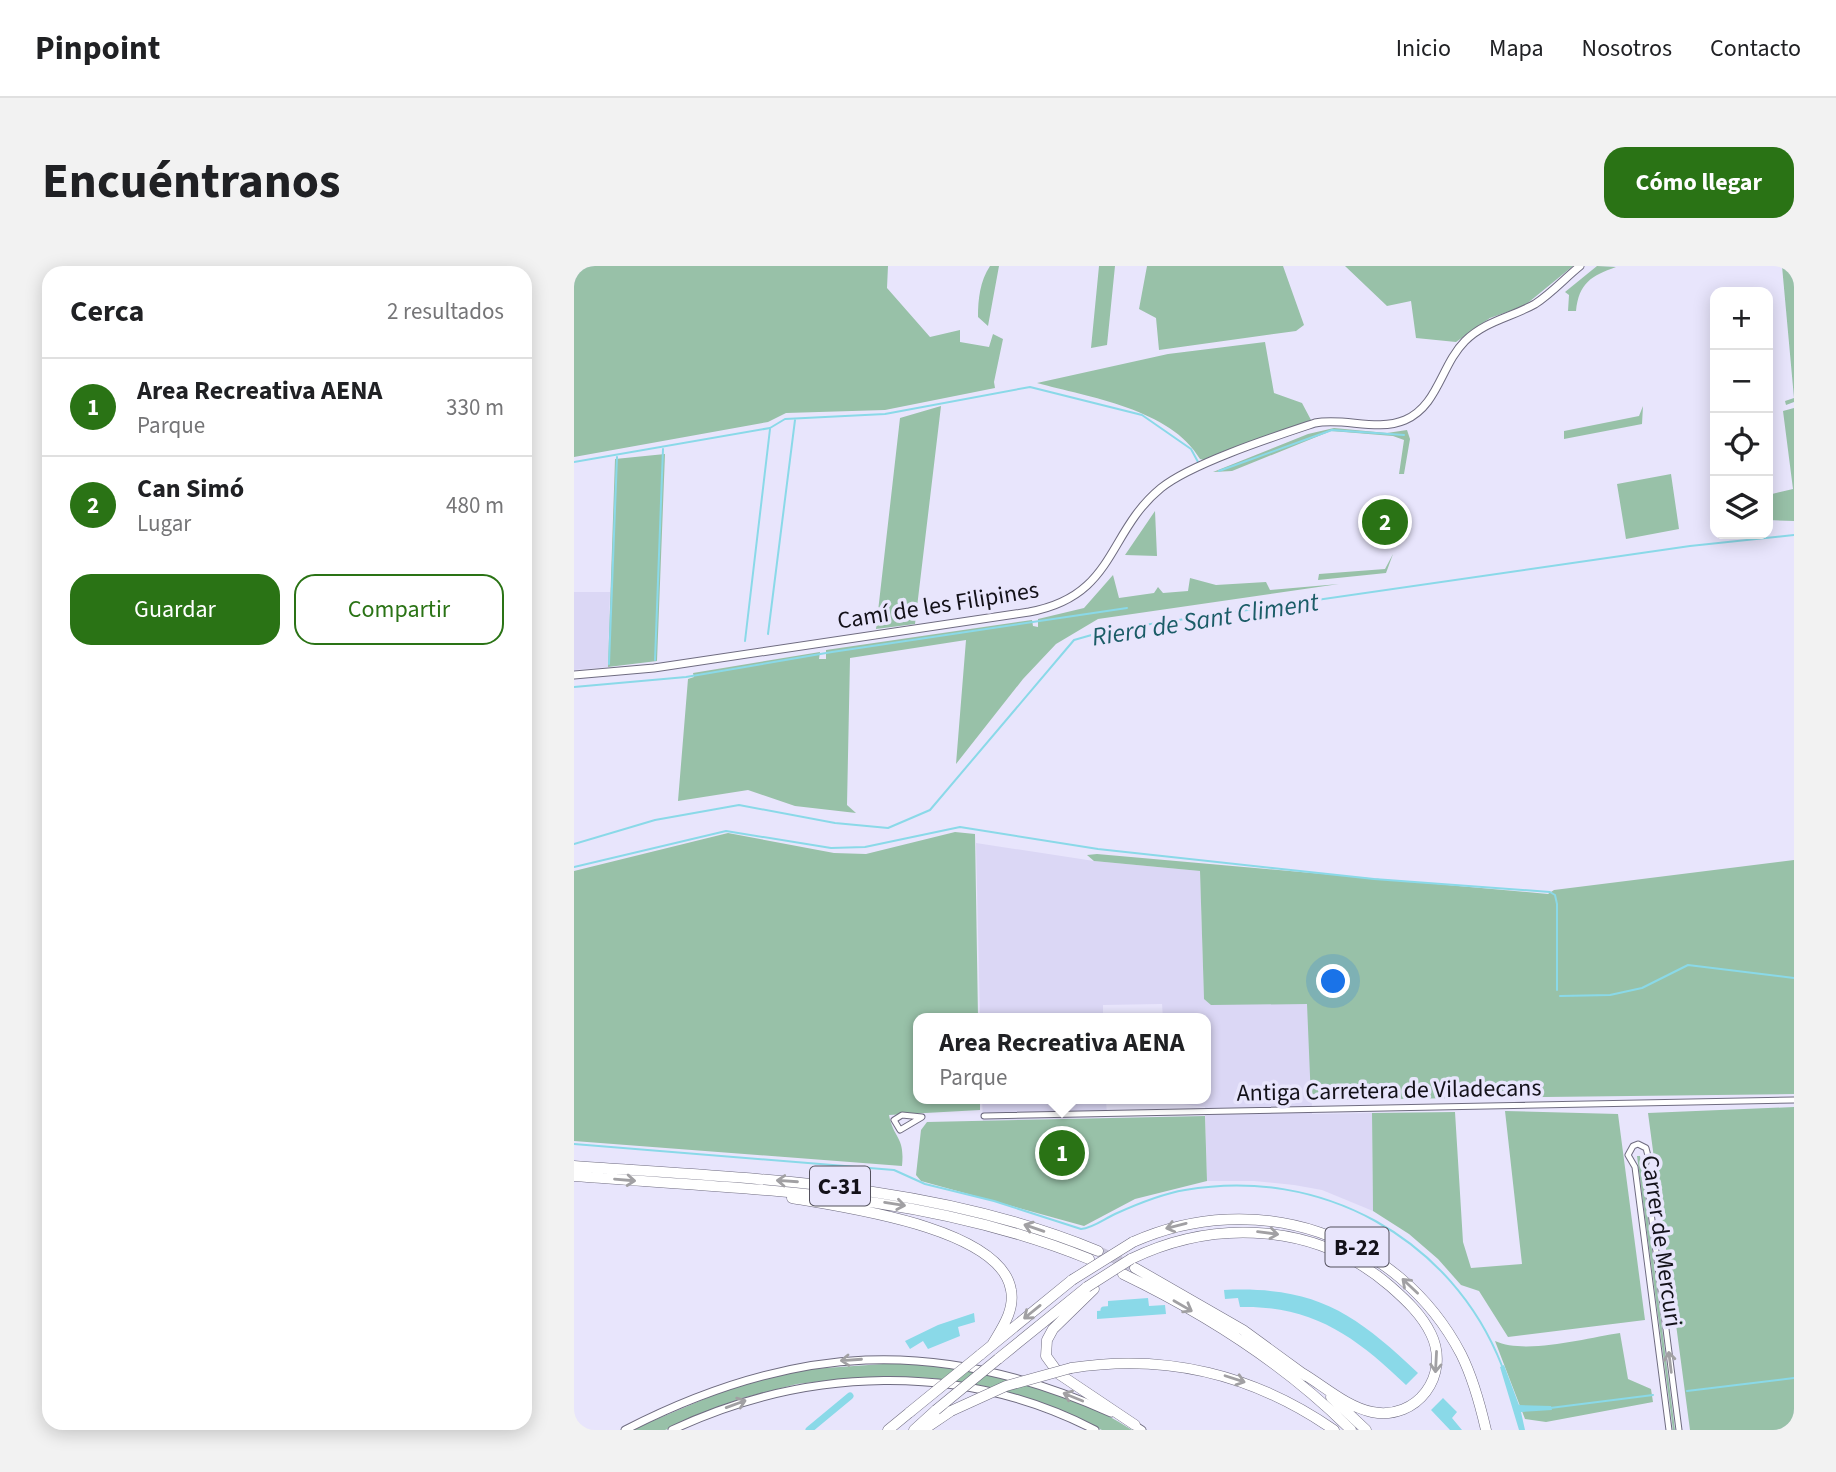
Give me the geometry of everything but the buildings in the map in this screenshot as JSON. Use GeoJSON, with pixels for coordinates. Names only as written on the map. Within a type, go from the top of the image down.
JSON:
{"type":"FeatureCollection","features":[{"type":"Feature","properties":{"kind":"highway","name":"C-31"},"geometry":{"type":"LineString","coordinates":[[574,1166],[800,1182],[912,1196],[1010,1220],[1098,1251]]}},
{"type":"Feature","properties":{"kind":"highway","name":"C-31"},"geometry":{"type":"LineString","coordinates":[[574,1176],[840,1196],[946,1213],[1030,1237],[1088,1259]]}},
{"type":"Feature","properties":{"kind":"highway"},"geometry":{"type":"LineString","coordinates":[[754,1191],[894,1218],[986,1254],[1003,1271],[1012,1293],[1009,1315],[992,1345]]}},
{"type":"Feature","properties":{"kind":"highway","name":"B-22"},"geometry":{"type":"LineString","coordinates":[[888,1430],[1072,1280],[1133,1242],[1186,1224],[1244,1218],[1307,1227],[1358,1247],[1393,1270],[1441,1320],[1470,1374],[1486,1430]]}},
{"type":"Feature","properties":{"kind":"highway"},"geometry":{"type":"LineString","coordinates":[[914,1430],[998,1359],[1090,1288],[1133,1264],[1151,1250],[1221,1232],[1263,1232],[1303,1240],[1350,1259],[1387,1284],[1417,1312],[1436,1347],[1437,1365],[1428,1389],[1412,1406],[1392,1412],[1361,1409],[1303,1373],[1243,1330],[1133,1264]]}},
{"type":"Feature","properties":{"kind":"highway"},"geometry":{"type":"LineString","coordinates":[[1123,1274],[1237,1339],[1304,1387],[1351,1430]]}},
{"type":"Feature","properties":{"kind":"highway"},"geometry":{"type":"LineString","coordinates":[[1090,1288],[1053,1329],[1047,1340],[1046,1356],[1059,1374],[1139,1427]]}},
{"type":"Feature","properties":{"kind":"highway"},"geometry":{"type":"LineString","coordinates":[[923,1430],[951,1411],[1006,1386],[1071,1368],[1152,1363],[1206,1370],[1263,1389],[1308,1412],[1334,1430]]}},
{"type":"Feature","properties":{"kind":"highway"},"geometry":{"type":"LineString","coordinates":[[1303,1373],[1366,1430]]}},
{"type":"Feature","properties":{"kind":"main road","name":"Camí de les Filipines"},"geometry":{"type":"LineString","coordinates":[[574,675],[654,668],[1029,612],[1055,605],[1078,593],[1098,576],[1142,508],[1166,485],[1281,435],[1326,421],[1386,424],[1415,415],[1430,400],[1449,361],[1471,335],[1536,303],[1580,266]]}},
{"type":"Feature","properties":{"kind":"main road"},"geometry":{"type":"LineString","coordinates":[[625,1430],[683,1401],[749,1378],[810,1364],[863,1359],[935,1362],[997,1372],[1064,1393],[1139,1427]]}},
{"type":"Feature","properties":{"kind":"main road"},"geometry":{"type":"LineString","coordinates":[[673,1430],[751,1399],[859,1379],[933,1382],[976,1389],[1038,1406],[1096,1430]]}},
{"type":"Feature","properties":{"kind":"street","name":"Antiga Carretera de Viladecans"},"geometry":{"type":"LineString","coordinates":[[984,1116],[1794,1100]]}},
{"type":"Feature","properties":{"kind":"street"},"geometry":{"type":"LineString","coordinates":[[922,1117],[904,1130],[894,1125],[895,1118],[922,1117]]}},
{"type":"Feature","properties":{"kind":"street","name":"Carrer de Mercuri"},"geometry":{"type":"LineString","coordinates":[[1670,1430],[1635,1167],[1628,1155],[1636,1144],[1644,1146],[1648,1154],[1645,1166],[1679,1430]]}},
{"type":"Feature","properties":{"kind":"shaded area"},"geometry":{"type":"Polygon","coordinates":[[[574,592],[610,592],[608,667],[574,670],[574,592]]]}},
{"type":"Feature","properties":{"kind":"shaded area"},"geometry":{"type":"Polygon","coordinates":[[[976,843],[1094,861],[1200,871],[1204,999],[1310,998],[1312,1114],[1372,1113],[1373,1211],[1322,1190],[1254,1181],[1207,1181],[1205,1107],[1182,1104],[1211,1104],[1211,1013],[1163,1013],[1162,1004],[1103,1005],[1103,1013],[980,1013],[976,843]]]}},
{"type":"Feature","properties":{"kind":"shaded area"},"geometry":{"type":"Polygon","coordinates":[[[982,1104],[1106,1104],[1107,1117],[983,1121],[982,1104]]]}},
{"type":"Feature","properties":{"kind":"green space"},"geometry":{"type":"Polygon","coordinates":[[[574,266],[888,266],[887,288],[930,337],[960,330],[960,342],[989,347],[993,334],[1003,339],[995,388],[885,410],[786,413],[768,422],[574,457],[574,266]]]}},
{"type":"Feature","properties":{"kind":"green space"},"geometry":{"type":"Polygon","coordinates":[[[990,266],[999,266],[988,326],[978,317],[978,310],[982,284],[990,266]]]}},
{"type":"Feature","properties":{"kind":"green space"},"geometry":{"type":"Polygon","coordinates":[[[1099,266],[1115,266],[1107,345],[1091,348],[1099,266]]]}},
{"type":"Feature","properties":{"kind":"green space"},"geometry":{"type":"Polygon","coordinates":[[[1147,266],[1283,266],[1304,325],[1296,331],[1159,350],[1156,318],[1139,309],[1147,266]]]}},
{"type":"Feature","properties":{"kind":"green space"},"geometry":{"type":"Polygon","coordinates":[[[1345,266],[1573,266],[1524,306],[1490,318],[1456,342],[1416,338],[1411,301],[1387,306],[1345,266]]]}},
{"type":"Feature","properties":{"kind":"green space"},"geometry":{"type":"Polygon","coordinates":[[[1597,266],[1616,267],[1593,277],[1583,287],[1576,311],[1568,311],[1569,295],[1565,292],[1597,266]]]}},
{"type":"Feature","properties":{"kind":"green space"},"geometry":{"type":"Polygon","coordinates":[[[1782,266],[1794,266],[1794,398],[1782,266]]]}},
{"type":"Feature","properties":{"kind":"green space"},"geometry":{"type":"Polygon","coordinates":[[[1265,342],[1274,393],[1302,403],[1311,420],[1207,461],[1200,459],[1187,442],[1169,428],[1149,417],[1103,400],[1037,383],[1168,354],[1265,342]]]}},
{"type":"Feature","properties":{"kind":"green space"},"geometry":{"type":"Polygon","coordinates":[[[1794,398],[1794,402],[1786,405],[1785,401],[1794,398]]]}},
{"type":"Feature","properties":{"kind":"green space"},"geometry":{"type":"Polygon","coordinates":[[[941,406],[915,624],[876,629],[900,418],[941,406]]]}},
{"type":"Feature","properties":{"kind":"green space"},"geometry":{"type":"Polygon","coordinates":[[[1643,406],[1642,424],[1564,439],[1564,431],[1639,416],[1643,406]]]}},
{"type":"Feature","properties":{"kind":"green space"},"geometry":{"type":"Polygon","coordinates":[[[1794,408],[1794,521],[1773,520],[1773,494],[1793,489],[1783,411],[1794,408]]]}},
{"type":"Feature","properties":{"kind":"green space"},"geometry":{"type":"Polygon","coordinates":[[[1334,428],[1387,433],[1407,430],[1410,439],[1404,474],[1399,474],[1404,440],[1393,436],[1331,431],[1232,471],[1213,472],[1308,434],[1334,428]]]}},
{"type":"Feature","properties":{"kind":"green space"},"geometry":{"type":"Polygon","coordinates":[[[665,454],[657,661],[608,667],[615,459],[665,454]]]}},
{"type":"Feature","properties":{"kind":"green space"},"geometry":{"type":"Polygon","coordinates":[[[1671,474],[1679,529],[1626,539],[1617,484],[1671,474]]]}},
{"type":"Feature","properties":{"kind":"green space"},"geometry":{"type":"Polygon","coordinates":[[[1155,511],[1157,556],[1125,555],[1155,511]]]}},
{"type":"Feature","properties":{"kind":"green space"},"geometry":{"type":"Polygon","coordinates":[[[1393,554],[1386,573],[1318,580],[1319,574],[1385,569],[1393,554]]]}},
{"type":"Feature","properties":{"kind":"green space"},"geometry":{"type":"Polygon","coordinates":[[[1113,575],[1119,598],[1154,593],[1158,587],[1163,593],[1188,591],[1190,578],[1216,585],[1266,582],[1270,590],[1339,584],[1098,619],[1056,644],[1023,679],[956,764],[966,640],[850,658],[847,805],[856,813],[795,806],[748,790],[678,801],[688,679],[694,677],[693,673],[820,652],[819,659],[826,659],[826,650],[1032,620],[1033,626],[1038,627],[1038,619],[1084,608],[1113,575]]]}},
{"type":"Feature","properties":{"kind":"green space"},"geometry":{"type":"Polygon","coordinates":[[[955,832],[975,834],[978,1013],[913,1013],[913,1104],[980,1104],[980,1110],[889,1115],[901,1143],[902,1166],[574,1141],[574,871],[728,833],[834,853],[866,854],[955,832]]]}},
{"type":"Feature","properties":{"kind":"green space"},"geometry":{"type":"Polygon","coordinates":[[[1087,855],[1548,894],[1554,890],[1794,860],[1794,1094],[1311,1100],[1307,1004],[1211,1005],[1204,999],[1200,871],[1094,861],[1087,855]]]}},
{"type":"Feature","properties":{"kind":"green space"},"geometry":{"type":"Polygon","coordinates":[[[1794,1107],[1794,1430],[1690,1430],[1648,1113],[1794,1107]]]}},
{"type":"Feature","properties":{"kind":"green space"},"geometry":{"type":"Polygon","coordinates":[[[1505,1111],[1618,1114],[1645,1320],[1508,1337],[1479,1291],[1461,1285],[1438,1259],[1409,1234],[1373,1211],[1372,1113],[1455,1112],[1463,1242],[1471,1268],[1522,1264],[1505,1111]]]}},
{"type":"Feature","properties":{"kind":"green space"},"geometry":{"type":"Polygon","coordinates":[[[1205,1116],[1207,1181],[1135,1199],[1084,1226],[921,1181],[916,1175],[921,1130],[927,1122],[1205,1116]]]}},
{"type":"Feature","properties":{"kind":"green space"},"geometry":{"type":"Polygon","coordinates":[[[1637,1156],[1640,1156],[1675,1430],[1673,1430],[1637,1156]]]}},
{"type":"Feature","properties":{"kind":"green space"},"geometry":{"type":"Polygon","coordinates":[[[1620,1333],[1628,1379],[1651,1389],[1653,1402],[1546,1422],[1525,1419],[1495,1341],[1508,1345],[1539,1346],[1620,1333]]]}},
{"type":"Feature","properties":{"kind":"green space"},"geometry":{"type":"Polygon","coordinates":[[[897,1363],[958,1369],[1019,1381],[1077,1401],[1132,1430],[1102,1430],[1041,1403],[983,1386],[931,1378],[895,1377],[797,1384],[742,1398],[665,1430],[631,1430],[740,1384],[797,1370],[897,1363]]]}},
{"type":"Feature","properties":{"kind":"water"},"geometry":{"type":"Polygon","coordinates":[[[1224,1290],[1284,1293],[1331,1307],[1373,1334],[1418,1373],[1406,1385],[1369,1352],[1332,1327],[1290,1312],[1240,1307],[1238,1298],[1225,1299],[1224,1290]]]}},
{"type":"Feature","properties":{"kind":"water"},"geometry":{"type":"Polygon","coordinates":[[[1148,1298],[1149,1306],[1165,1305],[1166,1314],[1097,1319],[1097,1311],[1108,1310],[1108,1301],[1148,1298]]]}},
{"type":"Feature","properties":{"kind":"water"},"geometry":{"type":"Polygon","coordinates":[[[974,1313],[975,1322],[958,1327],[960,1336],[928,1349],[923,1341],[910,1349],[905,1341],[938,1325],[974,1313]]]}},
{"type":"Feature","properties":{"kind":"water"},"geometry":{"type":"Polygon","coordinates":[[[1504,1365],[1519,1405],[1551,1406],[1552,1410],[1521,1412],[1525,1430],[1519,1430],[1500,1367],[1504,1365]]]}},
{"type":"Feature","properties":{"kind":"water"},"geometry":{"type":"Polygon","coordinates":[[[1443,1398],[1457,1412],[1452,1418],[1462,1430],[1450,1430],[1431,1410],[1443,1398]]]}},
{"type":"Feature","properties":{"kind":"waterway"},"geometry":{"type":"LineString","coordinates":[[574,462],[770,428],[785,419],[885,414],[1030,387],[1142,415],[1191,449],[1198,462]]}},
{"type":"Feature","properties":{"kind":"waterway"},"geometry":{"type":"LineString","coordinates":[[768,634],[795,420]]}},
{"type":"Feature","properties":{"kind":"waterway"},"geometry":{"type":"LineString","coordinates":[[745,641],[770,429]]}},
{"type":"Feature","properties":{"kind":"waterway"},"geometry":{"type":"LineString","coordinates":[[1219,471],[1332,430],[1404,435]]}},
{"type":"Feature","properties":{"kind":"waterway"},"geometry":{"type":"LineString","coordinates":[[655,660],[663,449]]}},
{"type":"Feature","properties":{"kind":"waterway"},"geometry":{"type":"LineString","coordinates":[[609,664],[617,457]]}},
{"type":"Feature","properties":{"kind":"waterway","name":"Riera de Sant Climent"},"geometry":{"type":"LineString","coordinates":[[574,844],[655,820],[739,805],[835,823],[888,828],[930,810],[1074,640],[1109,630],[1690,546],[1794,535]]}},
{"type":"Feature","properties":{"kind":"waterway"},"geometry":{"type":"LineString","coordinates":[[574,687],[686,677],[832,652],[1127,608]]}},
{"type":"Feature","properties":{"kind":"waterway"},"geometry":{"type":"LineString","coordinates":[[574,867],[726,831],[831,848],[865,847],[960,827],[1098,849],[1374,879],[1550,892],[1555,895],[1557,904],[1557,990]]}},
{"type":"Feature","properties":{"kind":"waterway"},"geometry":{"type":"LineString","coordinates":[[1560,996],[1610,995],[1642,988],[1688,965],[1794,978]]}},
{"type":"Feature","properties":{"kind":"waterway"},"geometry":{"type":"LineString","coordinates":[[574,1144],[894,1170],[925,1184],[994,1201],[1081,1229],[1149,1200],[1185,1190],[1235,1185],[1284,1189],[1331,1201],[1375,1221],[1415,1248],[1450,1281],[1480,1321],[1502,1366]]}},
{"type":"Feature","properties":{"kind":"waterway"},"geometry":{"type":"LineString","coordinates":[[1104,1310],[1117,1309]]}},
{"type":"Feature","properties":{"kind":"waterway"},"geometry":{"type":"LineString","coordinates":[[1687,1391],[1794,1378]]}},
{"type":"Feature","properties":{"kind":"waterway"},"geometry":{"type":"LineString","coordinates":[[1550,1408],[1653,1395]]}},
{"type":"Feature","properties":{"kind":"waterway"},"geometry":{"type":"LineString","coordinates":[[809,1430],[850,1396]]}},
{"type":"Feature","properties":{"kind":"tunnel"},"geometry":{"type":"LineString","coordinates":[[1098,1251],[1131,1266]]}},
{"type":"Feature","properties":{"kind":"place","name":"Can Simó"},"geometry":{"type":"Point","coordinates":[1385,522]}},
{"type":"Feature","properties":{"kind":"place","name":"Area Recreativa AENA"},"geometry":{"type":"Point","coordinates":[1062,1153]}}]}
